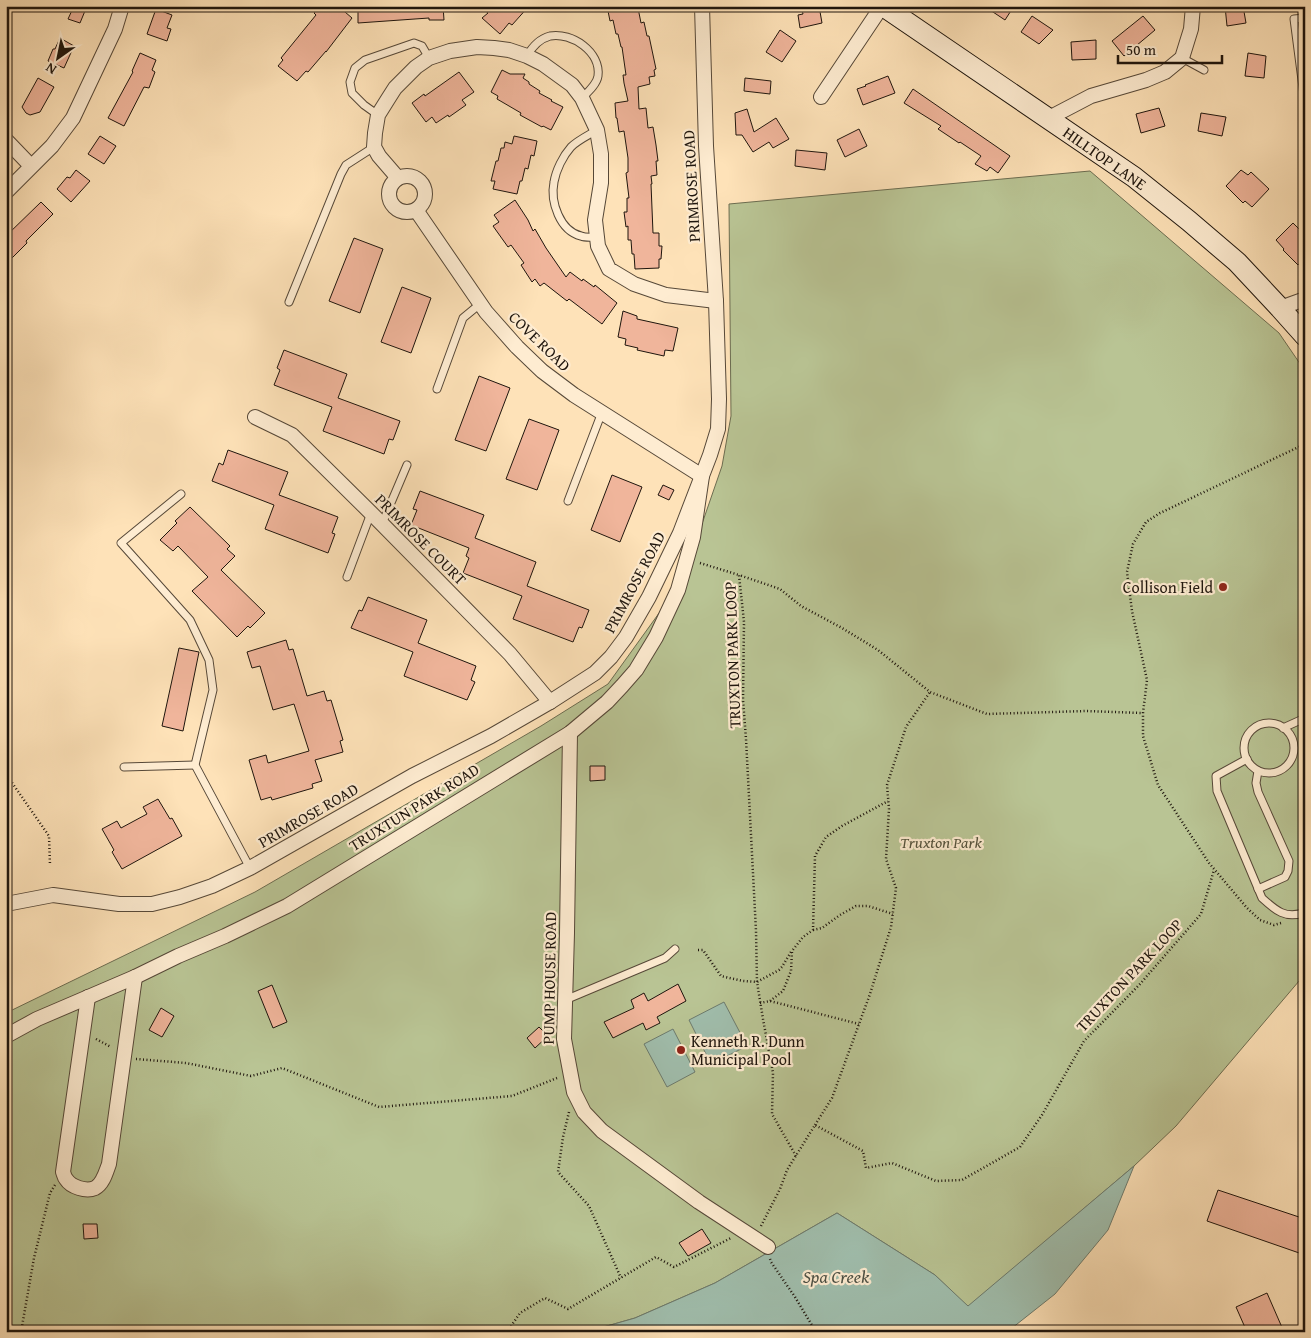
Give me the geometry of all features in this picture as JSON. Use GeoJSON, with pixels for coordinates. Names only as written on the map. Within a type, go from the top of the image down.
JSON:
{"type":"FeatureCollection","features":[{"type":"Feature","properties":{"kind":"street"},"geometry":{"type":"LineString","coordinates":[[6,192],[52,146],[73,118],[115,29],[122,6]]}},
{"type":"Feature","properties":{"kind":"street","name":"PRIMROSE ROAD"},"geometry":{"type":"LineString","coordinates":[[6,904],[53,895],[119,904],[152,904],[212,886],[250,868],[412,776],[491,736],[595,673],[612,657],[649,597],[680,533],[718,429],[716,301],[706,146],[702,6]]}},
{"type":"Feature","properties":{"kind":"street"},"geometry":{"type":"LineString","coordinates":[[821,97],[883,6]]}},
{"type":"Feature","properties":{"kind":"street","name":"HILLTOP LANE"},"geometry":{"type":"LineString","coordinates":[[883,6],[1134,177],[1189,220],[1237,262],[1304,333]]}},
{"type":"Feature","properties":{"kind":"street"},"geometry":{"type":"LineString","coordinates":[[1049,118],[1092,96],[1146,80],[1165,72],[1182,58],[1191,29],[1193,6]]}},
{"type":"Feature","properties":{"kind":"street"},"geometry":{"type":"LineString","coordinates":[[398,178],[379,156],[374,147],[378,114],[395,88],[416,67],[429,58],[450,51],[477,47],[509,50],[527,56],[558,74],[572,86],[582,98],[597,130],[602,154],[601,183],[595,220],[598,246],[610,269],[634,284],[666,295],[716,301]]}},
{"type":"Feature","properties":{"kind":"street"},"geometry":{"type":"LineString","coordinates":[[6,140],[31,166]]}},
{"type":"Feature","properties":{"kind":"street"},"geometry":{"type":"LineString","coordinates":[[410,175],[421,181],[424,186],[425,198],[416,210],[403,212],[393,206],[389,194],[390,188],[398,178],[410,175]]}},
{"type":"Feature","properties":{"kind":"street","name":"COVE ROAD"},"geometry":{"type":"LineString","coordinates":[[416,210],[486,312],[517,347],[542,371],[574,395],[702,476]]}},
{"type":"Feature","properties":{"kind":"street"},"geometry":{"type":"LineString","coordinates":[[1280,308],[1305,299]]}},
{"type":"Feature","properties":{"kind":"street","name":"PRIMROSE COURT"},"geometry":{"type":"LineString","coordinates":[[255,417],[292,435],[510,654],[550,702]]}},
{"type":"Feature","properties":{"kind":"street","name":"TRUXTUN PARK ROAD"},"geometry":{"type":"LineString","coordinates":[[6,1036],[37,1019],[135,977],[287,906],[570,733],[607,702],[622,686],[636,670],[656,637],[678,590],[694,537],[702,476]]}},
{"type":"Feature","properties":{"kind":"street","name":"PUMP HOUSE ROAD"},"geometry":{"type":"LineString","coordinates":[[570,733],[564,1039],[574,1092],[584,1112],[602,1131],[699,1202],[768,1247]]}},
{"type":"Feature","properties":{"kind":"street"},"geometry":{"type":"LineString","coordinates":[[88,996],[63,1172],[66,1180],[85,1190],[96,1188],[102,1181],[109,1164],[135,977]]}},
{"type":"Feature","properties":{"kind":"lane"},"geometry":{"type":"LineString","coordinates":[[1305,18],[1294,19],[1305,103]]}},
{"type":"Feature","properties":{"kind":"lane"},"geometry":{"type":"LineString","coordinates":[[527,56],[540,40],[551,36],[564,36],[580,42],[591,53],[597,65],[598,77],[592,88],[582,98]]}},
{"type":"Feature","properties":{"kind":"lane"},"geometry":{"type":"LineString","coordinates":[[378,114],[364,105],[352,93],[350,82],[356,68],[365,60],[414,43],[422,46],[429,58]]}},
{"type":"Feature","properties":{"kind":"lane"},"geometry":{"type":"LineString","coordinates":[[1182,58],[1204,70]]}},
{"type":"Feature","properties":{"kind":"lane"},"geometry":{"type":"LineString","coordinates":[[597,130],[571,146],[560,163],[554,182],[554,205],[564,225],[572,232],[582,237],[597,237]]}},
{"type":"Feature","properties":{"kind":"lane"},"geometry":{"type":"LineString","coordinates":[[289,302],[341,174],[346,165],[374,147]]}},
{"type":"Feature","properties":{"kind":"lane"},"geometry":{"type":"LineString","coordinates":[[437,389],[463,318],[480,304]]}},
{"type":"Feature","properties":{"kind":"lane"},"geometry":{"type":"LineString","coordinates":[[568,501],[602,412]]}},
{"type":"Feature","properties":{"kind":"lane"},"geometry":{"type":"LineString","coordinates":[[382,524],[407,465]]}},
{"type":"Feature","properties":{"kind":"lane"},"geometry":{"type":"LineString","coordinates":[[180,494],[122,543],[190,620],[209,660],[213,690],[195,765],[250,868]]}},
{"type":"Feature","properties":{"kind":"lane"},"geometry":{"type":"LineString","coordinates":[[347,577],[370,513]]}},
{"type":"Feature","properties":{"kind":"lane"},"geometry":{"type":"LineString","coordinates":[[1283,728],[1305,718]]}},
{"type":"Feature","properties":{"kind":"lane"},"geometry":{"type":"LineString","coordinates":[[1268,723],[1276,724],[1289,734],[1294,749],[1288,764],[1282,769],[1266,773],[1258,771],[1247,760],[1244,752],[1244,743],[1252,729],[1268,723]]}},
{"type":"Feature","properties":{"kind":"lane"},"geometry":{"type":"LineString","coordinates":[[1247,760],[1216,776],[1217,791],[1262,898],[1283,914],[1298,915],[1305,912]]}},
{"type":"Feature","properties":{"kind":"lane"},"geometry":{"type":"LineString","coordinates":[[124,767],[195,765]]}},
{"type":"Feature","properties":{"kind":"lane"},"geometry":{"type":"LineString","coordinates":[[1258,771],[1256,783],[1258,792],[1289,861],[1289,867],[1285,876],[1258,889]]}},
{"type":"Feature","properties":{"kind":"lane"},"geometry":{"type":"LineString","coordinates":[[565,1001],[665,958],[675,949]]}},
{"type":"Feature","properties":{"kind":"path"},"geometry":{"type":"LineString","coordinates":[[1287,914],[1283,923],[1274,925],[1260,920],[1247,908],[1214,870],[1158,785],[1143,736],[1143,713],[1147,680],[1132,611],[1127,572],[1133,544],[1146,522],[1160,512],[1305,444]]}},
{"type":"Feature","properties":{"kind":"path"},"geometry":{"type":"LineString","coordinates":[[698,563],[740,575]]}},
{"type":"Feature","properties":{"kind":"path","name":"TRUXTON PARK LOOP"},"geometry":{"type":"LineString","coordinates":[[796,1156],[772,1114],[773,1073],[757,982],[756,931],[743,700],[744,622],[740,575],[780,589],[801,606],[878,650],[930,692],[987,714],[1086,711],[1143,713]]}},
{"type":"Feature","properties":{"kind":"path"},"geometry":{"type":"LineString","coordinates":[[507,1332],[520,1313],[545,1298],[568,1309],[656,1257],[674,1267],[732,1237],[755,1238],[780,1189],[787,1170],[832,1098],[891,927],[896,888],[886,859],[889,808],[887,785],[906,727],[930,692]]}},
{"type":"Feature","properties":{"kind":"path"},"geometry":{"type":"LineString","coordinates":[[6,774],[49,836],[50,865]]}},
{"type":"Feature","properties":{"kind":"path"},"geometry":{"type":"LineString","coordinates":[[813,930],[815,856],[826,837],[888,801]]}},
{"type":"Feature","properties":{"kind":"path","name":"TRUXTON PARK LOOP"},"geometry":{"type":"LineString","coordinates":[[815,1124],[863,1151],[866,1168],[892,1163],[936,1181],[962,1180],[1020,1147],[1042,1115],[1084,1041],[1140,984],[1201,914],[1214,870]]}},
{"type":"Feature","properties":{"kind":"path"},"geometry":{"type":"LineString","coordinates":[[698,950],[703,950],[721,976],[757,982],[779,970],[803,937],[813,930],[822,928],[856,906],[868,906],[893,914]]}},
{"type":"Feature","properties":{"kind":"path"},"geometry":{"type":"LineString","coordinates":[[770,1001],[783,991],[791,971],[792,951]]}},
{"type":"Feature","properties":{"kind":"path"},"geometry":{"type":"LineString","coordinates":[[760,1003],[770,1001],[859,1024]]}},
{"type":"Feature","properties":{"kind":"path"},"geometry":{"type":"LineString","coordinates":[[83,1032],[131,1058],[147,1061],[186,1063],[251,1076],[282,1068],[379,1107],[512,1096],[570,1073]]}},
{"type":"Feature","properties":{"kind":"path"},"geometry":{"type":"LineString","coordinates":[[574,1092],[563,1137],[558,1172],[589,1206],[621,1278]]}},
{"type":"Feature","properties":{"kind":"path"},"geometry":{"type":"LineString","coordinates":[[21,1332],[34,1258],[50,1194],[63,1172]]}},
{"type":"Feature","properties":{"kind":"path"},"geometry":{"type":"LineString","coordinates":[[768,1247],[771,1262],[816,1332]]}},
{"type":"Feature","properties":{"kind":"green space","name":"Truxton Park"},"geometry":{"type":"Polygon","coordinates":[[[1090,171],[1279,333],[1305,371],[1305,974],[1176,1126],[1134,1166],[968,1307],[935,1275],[837,1213],[715,1283],[635,1318],[586,1332],[6,1332],[6,1013],[255,892],[541,726],[608,684],[662,609],[703,521],[722,466],[731,416],[729,204],[1090,171]]]}},
{"type":"Feature","properties":{"kind":"water"},"geometry":{"type":"Polygon","coordinates":[[[724,1002],[747,1046],[711,1064],[689,1020],[724,1002]]]}},
{"type":"Feature","properties":{"kind":"water"},"geometry":{"type":"Polygon","coordinates":[[[673,1029],[695,1072],[667,1087],[644,1044],[673,1029]]]}},
{"type":"Feature","properties":{"kind":"water","name":"Spa Creek"},"geometry":{"type":"Polygon","coordinates":[[[1134,1166],[1108,1230],[1055,1294],[1007,1332],[586,1332],[635,1318],[715,1283],[837,1213],[935,1275],[968,1306],[1134,1166]]]}},
{"type":"Feature","properties":{"kind":"building"},"geometry":{"type":"Polygon","coordinates":[[[74,6],[87,6],[80,23],[68,19],[74,6]]]}},
{"type":"Feature","properties":{"kind":"building"},"geometry":{"type":"Polygon","coordinates":[[[320,6],[338,6],[352,18],[326,52],[297,81],[278,66],[283,60],[281,58],[316,15],[314,13],[320,6]]]}},
{"type":"Feature","properties":{"kind":"building"},"geometry":{"type":"Polygon","coordinates":[[[358,6],[443,6],[444,20],[429,20],[429,18],[358,23],[358,6]]]}},
{"type":"Feature","properties":{"kind":"building"},"geometry":{"type":"Polygon","coordinates":[[[480,6],[529,6],[512,25],[509,23],[500,34],[482,18],[488,13],[480,6]]]}},
{"type":"Feature","properties":{"kind":"building"},"geometry":{"type":"Polygon","coordinates":[[[607,6],[632,6],[633,10],[638,8],[641,23],[644,22],[647,36],[649,36],[656,69],[654,70],[655,76],[649,77],[650,84],[638,87],[639,109],[646,108],[648,128],[653,127],[658,161],[656,161],[657,175],[651,176],[651,184],[653,233],[659,233],[659,246],[662,246],[659,268],[635,269],[631,240],[628,240],[628,226],[626,227],[624,212],[627,212],[627,198],[629,198],[626,173],[628,172],[628,158],[624,131],[619,132],[615,103],[628,101],[623,75],[626,75],[622,47],[618,34],[616,34],[613,20],[610,21],[607,6]]]}},
{"type":"Feature","properties":{"kind":"building"},"geometry":{"type":"Polygon","coordinates":[[[801,6],[819,6],[822,23],[800,28],[798,15],[803,14],[801,6]]]}},
{"type":"Feature","properties":{"kind":"building"},"geometry":{"type":"Polygon","coordinates":[[[984,6],[1014,6],[1005,20],[984,6]]]}},
{"type":"Feature","properties":{"kind":"building"},"geometry":{"type":"Polygon","coordinates":[[[1225,6],[1243,6],[1246,23],[1227,26],[1225,6]]]}},
{"type":"Feature","properties":{"kind":"building"},"geometry":{"type":"Polygon","coordinates":[[[156,9],[172,15],[167,28],[171,29],[167,41],[147,34],[156,9]]]}},
{"type":"Feature","properties":{"kind":"building"},"geometry":{"type":"Polygon","coordinates":[[[1032,16],[1053,30],[1039,44],[1021,32],[1032,16]]]}},
{"type":"Feature","properties":{"kind":"building"},"geometry":{"type":"Polygon","coordinates":[[[1143,16],[1155,30],[1124,56],[1112,41],[1143,16]]]}},
{"type":"Feature","properties":{"kind":"building"},"geometry":{"type":"Polygon","coordinates":[[[780,30],[796,41],[782,62],[766,52],[780,30]]]}},
{"type":"Feature","properties":{"kind":"building"},"geometry":{"type":"Polygon","coordinates":[[[60,38],[74,46],[64,68],[48,61],[60,38]]]}},
{"type":"Feature","properties":{"kind":"building"},"geometry":{"type":"Polygon","coordinates":[[[1096,40],[1096,59],[1072,60],[1071,42],[1096,40]]]}},
{"type":"Feature","properties":{"kind":"building"},"geometry":{"type":"Polygon","coordinates":[[[140,53],[156,60],[152,70],[155,72],[149,88],[144,87],[124,126],[108,118],[133,72],[140,53]]]}},
{"type":"Feature","properties":{"kind":"building"},"geometry":{"type":"Polygon","coordinates":[[[1248,53],[1266,56],[1264,78],[1245,76],[1248,53]]]}},
{"type":"Feature","properties":{"kind":"building"},"geometry":{"type":"Polygon","coordinates":[[[502,70],[510,74],[525,74],[523,78],[540,91],[539,93],[563,107],[551,130],[520,115],[521,113],[497,99],[498,96],[491,92],[502,70]]]}},
{"type":"Feature","properties":{"kind":"building"},"geometry":{"type":"Polygon","coordinates":[[[459,72],[474,92],[462,100],[466,105],[449,117],[448,115],[436,123],[432,117],[426,122],[412,103],[459,72]]]}},
{"type":"Feature","properties":{"kind":"building"},"geometry":{"type":"Polygon","coordinates":[[[888,76],[895,93],[863,105],[857,89],[888,76]]]}},
{"type":"Feature","properties":{"kind":"building"},"geometry":{"type":"Polygon","coordinates":[[[38,78],[54,87],[40,112],[30,115],[22,107],[38,78]]]}},
{"type":"Feature","properties":{"kind":"building"},"geometry":{"type":"Polygon","coordinates":[[[745,78],[771,81],[770,94],[744,91],[745,78]]]}},
{"type":"Feature","properties":{"kind":"building"},"geometry":{"type":"Polygon","coordinates":[[[913,89],[1010,156],[998,173],[990,167],[987,171],[975,164],[981,156],[938,129],[941,126],[904,103],[913,89]]]}},
{"type":"Feature","properties":{"kind":"building"},"geometry":{"type":"Polygon","coordinates":[[[1159,108],[1165,126],[1141,133],[1136,114],[1159,108]]]}},
{"type":"Feature","properties":{"kind":"building"},"geometry":{"type":"Polygon","coordinates":[[[747,109],[754,132],[776,118],[789,139],[773,148],[769,142],[753,152],[742,135],[736,135],[735,113],[747,109]]]}},
{"type":"Feature","properties":{"kind":"building"},"geometry":{"type":"Polygon","coordinates":[[[1201,113],[1226,117],[1222,136],[1198,131],[1201,113]]]}},
{"type":"Feature","properties":{"kind":"building"},"geometry":{"type":"Polygon","coordinates":[[[859,129],[867,146],[845,157],[837,140],[859,129]]]}},
{"type":"Feature","properties":{"kind":"building"},"geometry":{"type":"Polygon","coordinates":[[[100,136],[116,146],[104,164],[88,154],[100,136]]]}},
{"type":"Feature","properties":{"kind":"building"},"geometry":{"type":"Polygon","coordinates":[[[514,136],[537,141],[534,156],[531,155],[528,169],[525,168],[517,194],[493,189],[495,181],[491,181],[501,148],[504,148],[505,142],[512,144],[514,136]]]}},
{"type":"Feature","properties":{"kind":"building"},"geometry":{"type":"Polygon","coordinates":[[[796,150],[827,153],[825,170],[795,166],[796,150]]]}},
{"type":"Feature","properties":{"kind":"building"},"geometry":{"type":"Polygon","coordinates":[[[76,170],[90,181],[71,202],[57,189],[76,170]]]}},
{"type":"Feature","properties":{"kind":"building"},"geometry":{"type":"Polygon","coordinates":[[[1241,170],[1248,175],[1251,172],[1269,189],[1252,207],[1245,201],[1243,203],[1226,186],[1241,170]]]}},
{"type":"Feature","properties":{"kind":"building"},"geometry":{"type":"Polygon","coordinates":[[[515,200],[533,231],[535,229],[566,277],[570,272],[582,281],[583,279],[594,287],[595,285],[617,303],[602,324],[544,283],[540,286],[535,279],[532,282],[521,265],[524,263],[511,245],[508,247],[493,226],[499,222],[494,215],[515,200]]]}},
{"type":"Feature","properties":{"kind":"building"},"geometry":{"type":"Polygon","coordinates":[[[41,202],[53,214],[6,264],[6,236],[41,202]]]}},
{"type":"Feature","properties":{"kind":"building"},"geometry":{"type":"Polygon","coordinates":[[[1293,223],[1305,238],[1305,258],[1298,265],[1276,240],[1293,223]]]}},
{"type":"Feature","properties":{"kind":"building"},"geometry":{"type":"Polygon","coordinates":[[[354,238],[383,249],[360,313],[329,301],[354,238]]]}},
{"type":"Feature","properties":{"kind":"building"},"geometry":{"type":"Polygon","coordinates":[[[402,287],[431,298],[411,353],[381,342],[402,287]]]}},
{"type":"Feature","properties":{"kind":"building"},"geometry":{"type":"Polygon","coordinates":[[[623,311],[637,316],[637,319],[678,328],[673,351],[665,350],[664,356],[637,350],[638,348],[625,345],[626,339],[618,337],[623,311]]]}},
{"type":"Feature","properties":{"kind":"building"},"geometry":{"type":"Polygon","coordinates":[[[284,350],[347,374],[338,398],[400,421],[393,440],[389,439],[384,454],[323,431],[332,407],[274,385],[280,370],[277,368],[284,350]]]}},
{"type":"Feature","properties":{"kind":"building"},"geometry":{"type":"Polygon","coordinates":[[[479,376],[510,388],[486,451],[455,440],[479,376]]]}},
{"type":"Feature","properties":{"kind":"building"},"geometry":{"type":"Polygon","coordinates":[[[529,419],[559,430],[537,490],[506,479],[529,419]]]}},
{"type":"Feature","properties":{"kind":"building"},"geometry":{"type":"Polygon","coordinates":[[[228,450],[288,472],[279,495],[338,517],[332,533],[335,534],[328,553],[265,529],[274,505],[212,481],[219,463],[223,465],[228,450]]]}},
{"type":"Feature","properties":{"kind":"building"},"geometry":{"type":"Polygon","coordinates":[[[612,475],[642,487],[620,542],[591,530],[612,475]]]}},
{"type":"Feature","properties":{"kind":"building"},"geometry":{"type":"Polygon","coordinates":[[[663,485],[674,490],[669,500],[658,495],[663,485]]]}},
{"type":"Feature","properties":{"kind":"building"},"geometry":{"type":"Polygon","coordinates":[[[420,491],[484,515],[475,538],[536,562],[527,586],[589,610],[582,628],[579,627],[573,642],[513,619],[522,596],[463,573],[469,558],[466,556],[469,548],[411,525],[417,510],[413,509],[420,491]]]}},
{"type":"Feature","properties":{"kind":"building"},"geometry":{"type":"Polygon","coordinates":[[[190,507],[230,546],[227,549],[235,556],[221,570],[265,613],[250,628],[248,626],[237,637],[192,591],[208,577],[178,546],[173,551],[160,540],[177,523],[175,521],[190,507]]]}},
{"type":"Feature","properties":{"kind":"building"},"geometry":{"type":"Polygon","coordinates":[[[368,597],[427,620],[418,643],[476,666],[471,680],[475,682],[467,700],[404,676],[413,652],[351,628],[359,610],[362,611],[368,597]]]}},
{"type":"Feature","properties":{"kind":"building"},"geometry":{"type":"Polygon","coordinates":[[[286,640],[289,650],[293,649],[307,696],[324,691],[327,701],[331,700],[343,740],[340,741],[343,752],[315,760],[322,781],[312,784],[313,788],[272,800],[271,797],[261,800],[249,760],[266,755],[268,763],[309,751],[294,704],[273,710],[260,666],[252,668],[247,652],[286,640]]]}},
{"type":"Feature","properties":{"kind":"building"},"geometry":{"type":"Polygon","coordinates":[[[179,648],[199,652],[183,731],[162,726],[179,648]]]}},
{"type":"Feature","properties":{"kind":"building"},"geometry":{"type":"Polygon","coordinates":[[[590,766],[605,766],[605,780],[590,781],[590,766]]]}},
{"type":"Feature","properties":{"kind":"building"},"geometry":{"type":"Polygon","coordinates":[[[158,799],[182,836],[122,869],[102,829],[117,821],[121,828],[147,814],[143,807],[158,799]]]}},
{"type":"Feature","properties":{"kind":"building"},"geometry":{"type":"Polygon","coordinates":[[[678,984],[686,1001],[657,1017],[660,1023],[646,1030],[643,1023],[613,1038],[604,1022],[634,1008],[631,1000],[644,993],[648,1001],[678,984]]]}},
{"type":"Feature","properties":{"kind":"building"},"geometry":{"type":"Polygon","coordinates":[[[272,985],[287,1022],[273,1028],[258,991],[272,985]]]}},
{"type":"Feature","properties":{"kind":"building"},"geometry":{"type":"Polygon","coordinates":[[[161,1008],[174,1016],[162,1037],[149,1030],[161,1008]]]}},
{"type":"Feature","properties":{"kind":"building"},"geometry":{"type":"Polygon","coordinates":[[[539,1027],[548,1036],[535,1048],[527,1038],[539,1027]]]}},
{"type":"Feature","properties":{"kind":"building"},"geometry":{"type":"Polygon","coordinates":[[[1218,1190],[1305,1219],[1305,1255],[1207,1221],[1218,1190]]]}},
{"type":"Feature","properties":{"kind":"building"},"geometry":{"type":"Polygon","coordinates":[[[83,1224],[97,1224],[98,1238],[84,1239],[83,1224]]]}},
{"type":"Feature","properties":{"kind":"building"},"geometry":{"type":"Polygon","coordinates":[[[702,1229],[711,1243],[688,1256],[679,1243],[702,1229]]]}},
{"type":"Feature","properties":{"kind":"building"},"geometry":{"type":"Polygon","coordinates":[[[1267,1293],[1284,1332],[1247,1332],[1236,1307],[1267,1293]]]}},
{"type":"Feature","properties":{"kind":"place","name":"Collison Field"},"geometry":{"type":"Point","coordinates":[1223,587]}},
{"type":"Feature","properties":{"kind":"place","name":"Kenneth R. Dunn Municipal Pool"},"geometry":{"type":"Point","coordinates":[681,1050]}}]}
